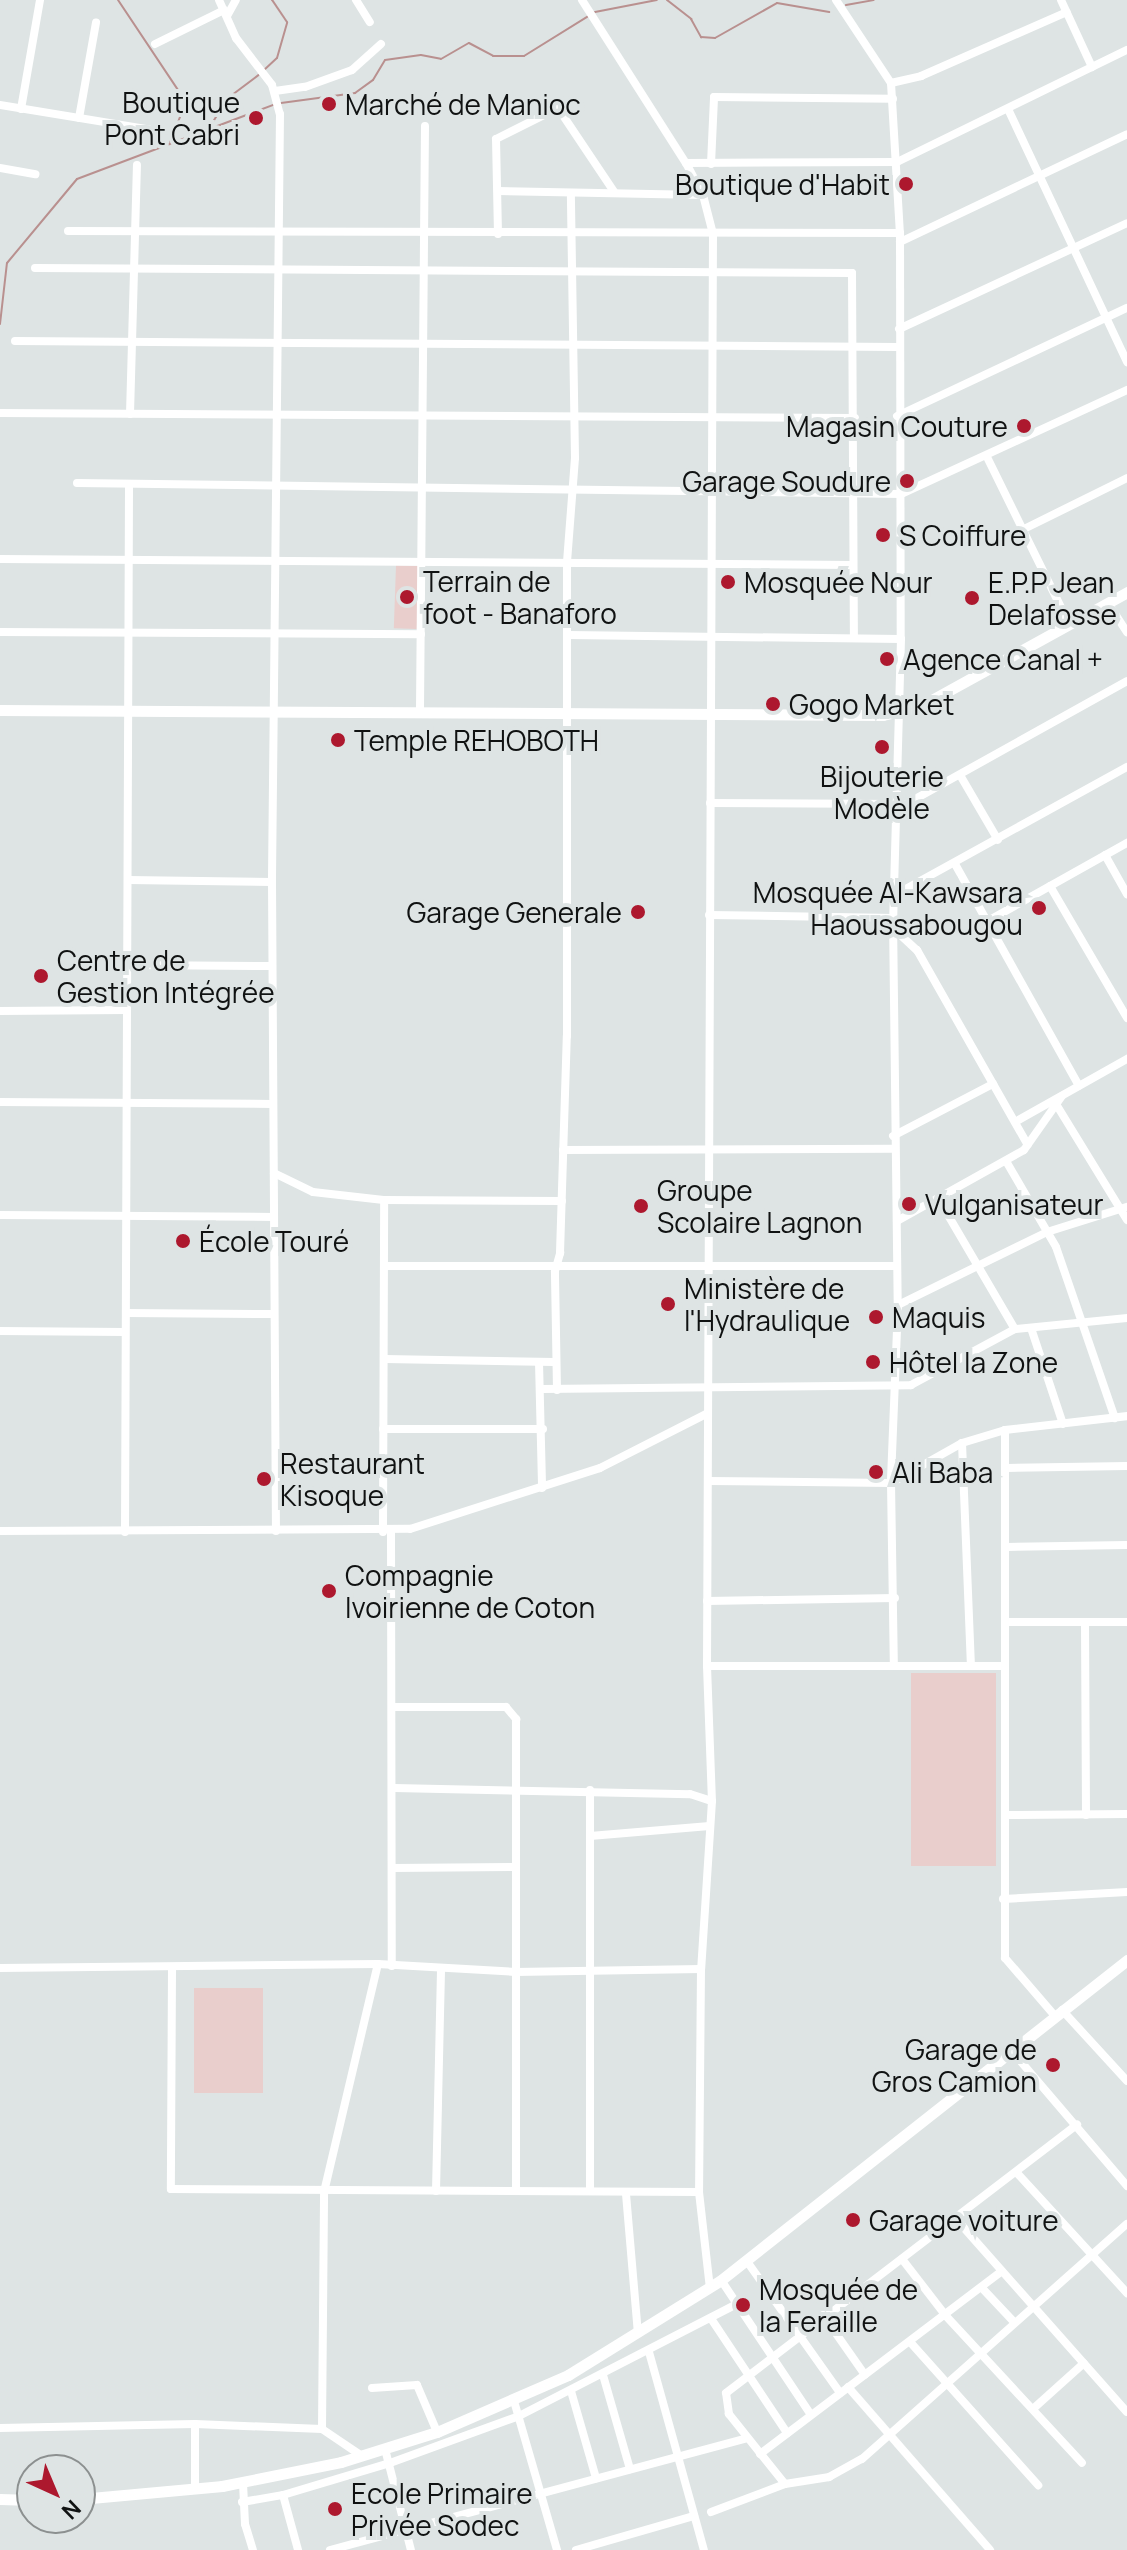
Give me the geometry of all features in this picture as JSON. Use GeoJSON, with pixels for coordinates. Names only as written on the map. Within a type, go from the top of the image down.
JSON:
{"type":"FeatureCollection","features":[{"type":"Feature","properties":{"kind":"street"},"geometry":{"type":"LineString","coordinates":[[21,109],[40,0]]}},
{"type":"Feature","properties":{"kind":"street"},"geometry":{"type":"LineString","coordinates":[[219,0],[275,91],[280,114],[272,882],[276,1531]]}},
{"type":"Feature","properties":{"kind":"street"},"geometry":{"type":"LineString","coordinates":[[155,44],[226,13],[236,0]]}},
{"type":"Feature","properties":{"kind":"street"},"geometry":{"type":"LineString","coordinates":[[356,0],[370,22]]}},
{"type":"Feature","properties":{"kind":"street"},"geometry":{"type":"LineString","coordinates":[[582,0],[686,163],[703,195],[713,234],[715,713],[710,803],[707,1601],[712,1801],[701,1969],[699,2192],[710,2288]]}},
{"type":"Feature","properties":{"kind":"street"},"geometry":{"type":"LineString","coordinates":[[836,0],[891,83],[900,237],[897,416],[901,494],[901,639],[899,806],[893,896],[893,1149],[898,1305],[891,1483],[894,1665]]}},
{"type":"Feature","properties":{"kind":"street"},"geometry":{"type":"LineString","coordinates":[[1061,0],[1092,67]]}},
{"type":"Feature","properties":{"kind":"street"},"geometry":{"type":"LineString","coordinates":[[891,83],[921,76],[1067,12]]}},
{"type":"Feature","properties":{"kind":"street"},"geometry":{"type":"LineString","coordinates":[[79,118],[96,23]]}},
{"type":"Feature","properties":{"kind":"street"},"geometry":{"type":"LineString","coordinates":[[275,91],[305,87],[352,70],[381,44]]}},
{"type":"Feature","properties":{"kind":"street"},"geometry":{"type":"LineString","coordinates":[[686,163],[897,162],[1127,50]]}},
{"type":"Feature","properties":{"kind":"street"},"geometry":{"type":"LineString","coordinates":[[711,164],[714,97],[893,99]]}},
{"type":"Feature","properties":{"kind":"street"},"geometry":{"type":"LineString","coordinates":[[0,105],[158,131]]}},
{"type":"Feature","properties":{"kind":"street"},"geometry":{"type":"LineString","coordinates":[[498,234],[499,135],[558,108],[615,193]]}},
{"type":"Feature","properties":{"kind":"street"},"geometry":{"type":"LineString","coordinates":[[1008,109],[1127,362]]}},
{"type":"Feature","properties":{"kind":"street"},"geometry":{"type":"LineString","coordinates":[[420,709],[424,560],[422,343],[425,126]]}},
{"type":"Feature","properties":{"kind":"street"},"geometry":{"type":"LineString","coordinates":[[68,231],[278,235],[424,233],[900,237],[1127,134]]}},
{"type":"Feature","properties":{"kind":"street"},"geometry":{"type":"LineString","coordinates":[[130,414],[131,268],[137,165]]}},
{"type":"Feature","properties":{"kind":"street"},"geometry":{"type":"LineString","coordinates":[[0,168],[35,174]]}},
{"type":"Feature","properties":{"kind":"street"},"geometry":{"type":"LineString","coordinates":[[498,191],[703,195]]}},
{"type":"Feature","properties":{"kind":"street"},"geometry":{"type":"LineString","coordinates":[[557,1390],[554,1362],[563,1150],[567,562],[573,489],[574,418],[569,235],[571,193]]}},
{"type":"Feature","properties":{"kind":"street"},"geometry":{"type":"LineString","coordinates":[[899,329],[1127,223]]}},
{"type":"Feature","properties":{"kind":"street"},"geometry":{"type":"LineString","coordinates":[[35,268],[852,273],[857,493],[852,565],[854,637]]}},
{"type":"Feature","properties":{"kind":"street"},"geometry":{"type":"LineString","coordinates":[[897,416],[1127,308]]}},
{"type":"Feature","properties":{"kind":"street"},"geometry":{"type":"LineString","coordinates":[[15,341],[897,347]]}},
{"type":"Feature","properties":{"kind":"street"},"geometry":{"type":"LineString","coordinates":[[77,483],[715,489],[901,494],[1127,390]]}},
{"type":"Feature","properties":{"kind":"street"},"geometry":{"type":"LineString","coordinates":[[0,413],[855,418]]}},
{"type":"Feature","properties":{"kind":"street"},"geometry":{"type":"LineString","coordinates":[[987,457],[1069,624]]}},
{"type":"Feature","properties":{"kind":"street"},"geometry":{"type":"LineString","coordinates":[[1024,529],[1127,478]]}},
{"type":"Feature","properties":{"kind":"street"},"geometry":{"type":"LineString","coordinates":[[125,1532],[129,485]]}},
{"type":"Feature","properties":{"kind":"street"},"geometry":{"type":"LineString","coordinates":[[0,559],[852,565]]}},
{"type":"Feature","properties":{"kind":"street"},"geometry":{"type":"LineString","coordinates":[[0,710],[899,712],[919,707],[1127,592]]}},
{"type":"Feature","properties":{"kind":"street"},"geometry":{"type":"LineString","coordinates":[[1108,603],[1127,632]]}},
{"type":"Feature","properties":{"kind":"street"},"geometry":{"type":"LineString","coordinates":[[0,632],[421,634]]}},
{"type":"Feature","properties":{"kind":"street"},"geometry":{"type":"LineString","coordinates":[[568,635],[714,634],[901,639]]}},
{"type":"Feature","properties":{"kind":"street"},"geometry":{"type":"LineString","coordinates":[[710,803],[899,806],[1127,681]]}},
{"type":"Feature","properties":{"kind":"street"},"geometry":{"type":"LineString","coordinates":[[893,896],[1127,767]]}},
{"type":"Feature","properties":{"kind":"street"},"geometry":{"type":"LineString","coordinates":[[960,775],[998,840]]}},
{"type":"Feature","properties":{"kind":"street"},"geometry":{"type":"LineString","coordinates":[[986,922],[1127,843]]}},
{"type":"Feature","properties":{"kind":"street"},"geometry":{"type":"LineString","coordinates":[[1105,855],[1127,894]]}},
{"type":"Feature","properties":{"kind":"street"},"geometry":{"type":"LineString","coordinates":[[955,864],[1079,1086]]}},
{"type":"Feature","properties":{"kind":"street"},"geometry":{"type":"LineString","coordinates":[[128,880],[272,882]]}},
{"type":"Feature","properties":{"kind":"street"},"geometry":{"type":"LineString","coordinates":[[1050,886],[1127,1018]]}},
{"type":"Feature","properties":{"kind":"street"},"geometry":{"type":"LineString","coordinates":[[709,915],[893,923],[917,950],[1028,1145]]}},
{"type":"Feature","properties":{"kind":"street"},"geometry":{"type":"LineString","coordinates":[[128,965],[272,966]]}},
{"type":"Feature","properties":{"kind":"street"},"geometry":{"type":"LineString","coordinates":[[0,1011],[127,1010]]}},
{"type":"Feature","properties":{"kind":"street"},"geometry":{"type":"LineString","coordinates":[[1015,1122],[1127,1059]]}},
{"type":"Feature","properties":{"kind":"street"},"geometry":{"type":"LineString","coordinates":[[893,1136],[993,1084]]}},
{"type":"Feature","properties":{"kind":"street"},"geometry":{"type":"LineString","coordinates":[[897,1221],[1006,1161],[1028,1145],[1059,1100]]}},
{"type":"Feature","properties":{"kind":"street"},"geometry":{"type":"LineString","coordinates":[[1059,1100],[1124,1208],[1127,1220]]}},
{"type":"Feature","properties":{"kind":"street"},"geometry":{"type":"LineString","coordinates":[[0,1102],[273,1104]]}},
{"type":"Feature","properties":{"kind":"street"},"geometry":{"type":"LineString","coordinates":[[563,1150],[893,1149]]}},
{"type":"Feature","properties":{"kind":"street"},"geometry":{"type":"LineString","coordinates":[[1006,1161],[1047,1232],[1084,1323],[1115,1418]]}},
{"type":"Feature","properties":{"kind":"street"},"geometry":{"type":"LineString","coordinates":[[274,1173],[313,1192],[384,1200],[562,1201]]}},
{"type":"Feature","properties":{"kind":"street"},"geometry":{"type":"LineString","coordinates":[[938,1198],[1015,1329]]}},
{"type":"Feature","properties":{"kind":"street"},"geometry":{"type":"LineString","coordinates":[[384,1200],[383,1429],[394,1788],[392,1966]]}},
{"type":"Feature","properties":{"kind":"street"},"geometry":{"type":"LineString","coordinates":[[898,1305],[1047,1232],[1124,1208]]}},
{"type":"Feature","properties":{"kind":"street"},"geometry":{"type":"LineString","coordinates":[[0,1215],[274,1217]]}},
{"type":"Feature","properties":{"kind":"street"},"geometry":{"type":"LineString","coordinates":[[384,1266],[896,1266]]}},
{"type":"Feature","properties":{"kind":"street"},"geometry":{"type":"LineString","coordinates":[[126,1313],[274,1314]]}},
{"type":"Feature","properties":{"kind":"street"},"geometry":{"type":"LineString","coordinates":[[542,1389],[709,1392],[893,1387],[914,1384],[1015,1329],[1127,1318]]}},
{"type":"Feature","properties":{"kind":"street"},"geometry":{"type":"LineString","coordinates":[[1031,1328],[1063,1424]]}},
{"type":"Feature","properties":{"kind":"street"},"geometry":{"type":"LineString","coordinates":[[0,1331],[125,1332]]}},
{"type":"Feature","properties":{"kind":"street"},"geometry":{"type":"LineString","coordinates":[[385,1359],[554,1362]]}},
{"type":"Feature","properties":{"kind":"street"},"geometry":{"type":"LineString","coordinates":[[539,1362],[543,1429],[542,1488]]}},
{"type":"Feature","properties":{"kind":"street"},"geometry":{"type":"LineString","coordinates":[[0,1531],[387,1532],[432,1525],[600,1468],[708,1413]]}},
{"type":"Feature","properties":{"kind":"street"},"geometry":{"type":"LineString","coordinates":[[709,1481],[891,1483],[962,1443],[1005,1430],[1127,1416]]}},
{"type":"Feature","properties":{"kind":"street"},"geometry":{"type":"LineString","coordinates":[[383,1429],[543,1429]]}},
{"type":"Feature","properties":{"kind":"street"},"geometry":{"type":"LineString","coordinates":[[1005,1430],[1005,1958],[1127,2081]]}},
{"type":"Feature","properties":{"kind":"street"},"geometry":{"type":"LineString","coordinates":[[962,1443],[971,1666]]}},
{"type":"Feature","properties":{"kind":"street"},"geometry":{"type":"LineString","coordinates":[[1007,1468],[1127,1466]]}},
{"type":"Feature","properties":{"kind":"street"},"geometry":{"type":"LineString","coordinates":[[1007,1547],[1127,1545]]}},
{"type":"Feature","properties":{"kind":"street"},"geometry":{"type":"LineString","coordinates":[[707,1601],[895,1598]]}},
{"type":"Feature","properties":{"kind":"street"},"geometry":{"type":"LineString","coordinates":[[1007,1622],[1127,1622]]}},
{"type":"Feature","properties":{"kind":"street"},"geometry":{"type":"LineString","coordinates":[[1085,1623],[1086,1815]]}},
{"type":"Feature","properties":{"kind":"street"},"geometry":{"type":"LineString","coordinates":[[707,1666],[1003,1666]]}},
{"type":"Feature","properties":{"kind":"street"},"geometry":{"type":"LineString","coordinates":[[393,1707],[514,1711],[518,1790],[516,2191]]}},
{"type":"Feature","properties":{"kind":"street"},"geometry":{"type":"LineString","coordinates":[[394,1788],[690,1794],[712,1801]]}},
{"type":"Feature","properties":{"kind":"street"},"geometry":{"type":"LineString","coordinates":[[590,1790],[590,2191]]}},
{"type":"Feature","properties":{"kind":"street"},"geometry":{"type":"LineString","coordinates":[[1007,1815],[1127,1814]]}},
{"type":"Feature","properties":{"kind":"street"},"geometry":{"type":"LineString","coordinates":[[590,1836],[710,1826]]}},
{"type":"Feature","properties":{"kind":"street"},"geometry":{"type":"LineString","coordinates":[[393,1868],[516,1867]]}},
{"type":"Feature","properties":{"kind":"street"},"geometry":{"type":"LineString","coordinates":[[1003,1899],[1127,1892]]}},
{"type":"Feature","properties":{"kind":"street"},"geometry":{"type":"LineString","coordinates":[[96,2498],[243,2483],[362,2456],[437,2432],[514,2401],[638,2335],[710,2288],[1127,1960]]}},
{"type":"Feature","properties":{"kind":"street"},"geometry":{"type":"LineString","coordinates":[[0,1968],[172,1969],[378,1964],[515,1972],[590,1968],[701,1969]]}},
{"type":"Feature","properties":{"kind":"street"},"geometry":{"type":"LineString","coordinates":[[322,2429],[324,2192],[378,1964]]}},
{"type":"Feature","properties":{"kind":"street"},"geometry":{"type":"LineString","coordinates":[[172,1969],[171,2189],[590,2191],[626,2194],[699,2192]]}},
{"type":"Feature","properties":{"kind":"street"},"geometry":{"type":"LineString","coordinates":[[436,2191],[441,1969]]}},
{"type":"Feature","properties":{"kind":"street"},"geometry":{"type":"LineString","coordinates":[[1011,2050],[1127,2186]]}},
{"type":"Feature","properties":{"kind":"street"},"geometry":{"type":"LineString","coordinates":[[785,2484],[747,2438],[725,2399],[746,2373],[957,2220],[1077,2125]]}},
{"type":"Feature","properties":{"kind":"street"},"geometry":{"type":"LineString","coordinates":[[1017,2173],[1127,2293]]}},
{"type":"Feature","properties":{"kind":"street"},"geometry":{"type":"LineString","coordinates":[[626,2194],[638,2335]]}},
{"type":"Feature","properties":{"kind":"street"},"geometry":{"type":"LineString","coordinates":[[957,2220],[1127,2412]]}},
{"type":"Feature","properties":{"kind":"street"},"geometry":{"type":"LineString","coordinates":[[711,2512],[785,2484],[829,2477],[862,2459],[1127,2224]]}},
{"type":"Feature","properties":{"kind":"street"},"geometry":{"type":"LineString","coordinates":[[902,2259],[946,2316],[1082,2463]]}},
{"type":"Feature","properties":{"kind":"street"},"geometry":{"type":"LineString","coordinates":[[746,2260],[840,2393]]}},
{"type":"Feature","properties":{"kind":"street"},"geometry":{"type":"LineString","coordinates":[[760,2454],[911,2343],[1002,2271]]}},
{"type":"Feature","properties":{"kind":"street"},"geometry":{"type":"LineString","coordinates":[[721,2280],[811,2415]]}},
{"type":"Feature","properties":{"kind":"street"},"geometry":{"type":"LineString","coordinates":[[982,2288],[1014,2322]]}},
{"type":"Feature","properties":{"kind":"street"},"geometry":{"type":"LineString","coordinates":[[242,2502],[283,2495],[390,2463],[519,2416],[712,2320],[735,2305]]}},
{"type":"Feature","properties":{"kind":"street"},"geometry":{"type":"LineString","coordinates":[[823,2315],[865,2375]]}},
{"type":"Feature","properties":{"kind":"street"},"geometry":{"type":"LineString","coordinates":[[712,2320],[787,2433]]}},
{"type":"Feature","properties":{"kind":"street"},"geometry":{"type":"LineString","coordinates":[[911,2343],[1038,2485]]}},
{"type":"Feature","properties":{"kind":"street"},"geometry":{"type":"LineString","coordinates":[[649,2352],[704,2550]]}},
{"type":"Feature","properties":{"kind":"street"},"geometry":{"type":"LineString","coordinates":[[1034,2408],[1084,2363]]}},
{"type":"Feature","properties":{"kind":"street"},"geometry":{"type":"LineString","coordinates":[[603,2375],[630,2469]]}},
{"type":"Feature","properties":{"kind":"street"},"geometry":{"type":"LineString","coordinates":[[372,2388],[417,2385],[437,2432]]}},
{"type":"Feature","properties":{"kind":"street"},"geometry":{"type":"LineString","coordinates":[[848,2387],[990,2550]]}},
{"type":"Feature","properties":{"kind":"street"},"geometry":{"type":"LineString","coordinates":[[571,2391],[596,2478]]}},
{"type":"Feature","properties":{"kind":"street"},"geometry":{"type":"LineString","coordinates":[[514,2401],[557,2550]]}},
{"type":"Feature","properties":{"kind":"street"},"geometry":{"type":"LineString","coordinates":[[195,2424],[195,2489]]}},
{"type":"Feature","properties":{"kind":"street"},"geometry":{"type":"LineString","coordinates":[[0,2428],[195,2424],[322,2429],[362,2456]]}},
{"type":"Feature","properties":{"kind":"street"},"geometry":{"type":"LineString","coordinates":[[330,2550],[747,2438]]}},
{"type":"Feature","properties":{"kind":"street"},"geometry":{"type":"LineString","coordinates":[[385,2449],[411,2550]]}},
{"type":"Feature","properties":{"kind":"street"},"geometry":{"type":"LineString","coordinates":[[243,2483],[242,2502],[253,2550]]}},
{"type":"Feature","properties":{"kind":"street"},"geometry":{"type":"LineString","coordinates":[[283,2495],[298,2550]]}},
{"type":"Feature","properties":{"kind":"street"},"geometry":{"type":"LineString","coordinates":[[576,2550],[694,2516]]}},
{"type":"Feature","properties":{"kind":"shaded area","name":"Terrain de foot - Banaforo"},"geometry":{"type":"Polygon","coordinates":[[[396,565],[419,566],[417,629],[394,628],[396,565]]]}},
{"type":"Feature","properties":{"kind":"shaded area"},"geometry":{"type":"Polygon","coordinates":[[[911,1673],[996,1673],[996,1866],[911,1866],[911,1673]]]}},
{"type":"Feature","properties":{"kind":"shaded area"},"geometry":{"type":"Polygon","coordinates":[[[194,1988],[263,1988],[263,2093],[194,2093],[194,1988]]]}},
{"type":"Feature","properties":{"kind":"waterway"},"geometry":{"type":"LineString","coordinates":[[118,0],[186,102],[170,142]]}},
{"type":"Feature","properties":{"kind":"waterway"},"geometry":{"type":"LineString","coordinates":[[263,71],[277,58],[287,22],[272,0]]}},
{"type":"Feature","properties":{"kind":"waterway"},"geometry":{"type":"LineString","coordinates":[[595,12],[657,0]]}},
{"type":"Feature","properties":{"kind":"waterway"},"geometry":{"type":"LineString","coordinates":[[667,0],[691,19],[701,37],[715,38],[777,3],[829,12]]}},
{"type":"Feature","properties":{"kind":"waterway"},"geometry":{"type":"LineString","coordinates":[[846,5],[874,0]]}},
{"type":"Feature","properties":{"kind":"waterway"},"geometry":{"type":"LineString","coordinates":[[281,103],[355,93],[373,80],[385,60],[421,55],[441,59],[469,43],[493,56],[524,56],[590,15]]}},
{"type":"Feature","properties":{"kind":"waterway"},"geometry":{"type":"LineString","coordinates":[[211,125],[228,98],[258,75]]}},
{"type":"Feature","properties":{"kind":"waterway"},"geometry":{"type":"LineString","coordinates":[[0,324],[7,263],[77,179],[275,104]]}},
{"type":"Feature","properties":{"kind":"place","name":"Marché de Manioc"},"geometry":{"type":"Point","coordinates":[329,104]}},
{"type":"Feature","properties":{"kind":"place","name":"Boutique Pont Cabri"},"geometry":{"type":"Point","coordinates":[256,118]}},
{"type":"Feature","properties":{"kind":"place","name":"Boutique d'Habit"},"geometry":{"type":"Point","coordinates":[906,184]}},
{"type":"Feature","properties":{"kind":"place","name":"Magasin Couture"},"geometry":{"type":"Point","coordinates":[1024,426]}},
{"type":"Feature","properties":{"kind":"place","name":"Garage Soudure"},"geometry":{"type":"Point","coordinates":[907,481]}},
{"type":"Feature","properties":{"kind":"place","name":"S Coiffure"},"geometry":{"type":"Point","coordinates":[883,535]}},
{"type":"Feature","properties":{"kind":"place","name":"Mosquée Nour"},"geometry":{"type":"Point","coordinates":[728,582]}},
{"type":"Feature","properties":{"kind":"place","name":"Terrain de foot - Banaforo"},"geometry":{"type":"Point","coordinates":[407,597]}},
{"type":"Feature","properties":{"kind":"place","name":"E.P.P Jean Delafosse"},"geometry":{"type":"Point","coordinates":[972,598]}},
{"type":"Feature","properties":{"kind":"place","name":"Agence Canal +"},"geometry":{"type":"Point","coordinates":[887,659]}},
{"type":"Feature","properties":{"kind":"place","name":"Gogo Market"},"geometry":{"type":"Point","coordinates":[773,704]}},
{"type":"Feature","properties":{"kind":"place","name":"Temple REHOBOTH"},"geometry":{"type":"Point","coordinates":[338,740]}},
{"type":"Feature","properties":{"kind":"place","name":"Bijouterie Modèle"},"geometry":{"type":"Point","coordinates":[882,747]}},
{"type":"Feature","properties":{"kind":"place","name":"Mosquée Al-Kawsara Haoussabougou"},"geometry":{"type":"Point","coordinates":[1039,908]}},
{"type":"Feature","properties":{"kind":"place","name":"Garage Generale"},"geometry":{"type":"Point","coordinates":[638,912]}},
{"type":"Feature","properties":{"kind":"place","name":"Centre de Gestion Intégrée"},"geometry":{"type":"Point","coordinates":[41,976]}},
{"type":"Feature","properties":{"kind":"place","name":"Vulganisateur"},"geometry":{"type":"Point","coordinates":[909,1204]}},
{"type":"Feature","properties":{"kind":"place","name":"Groupe Scolaire Lagnon"},"geometry":{"type":"Point","coordinates":[641,1206]}},
{"type":"Feature","properties":{"kind":"place","name":"École Touré"},"geometry":{"type":"Point","coordinates":[183,1241]}},
{"type":"Feature","properties":{"kind":"place","name":"Ministère de l'Hydraulique"},"geometry":{"type":"Point","coordinates":[668,1304]}},
{"type":"Feature","properties":{"kind":"place","name":"Maquis"},"geometry":{"type":"Point","coordinates":[876,1317]}},
{"type":"Feature","properties":{"kind":"place","name":"Hôtel la Zone"},"geometry":{"type":"Point","coordinates":[873,1362]}},
{"type":"Feature","properties":{"kind":"place","name":"Ali Baba"},"geometry":{"type":"Point","coordinates":[876,1472]}},
{"type":"Feature","properties":{"kind":"place","name":"Restaurant Kisoque"},"geometry":{"type":"Point","coordinates":[264,1479]}},
{"type":"Feature","properties":{"kind":"place","name":"Compagnie Ivoirienne de Coton"},"geometry":{"type":"Point","coordinates":[329,1591]}},
{"type":"Feature","properties":{"kind":"place","name":"Garage de Gros Camion"},"geometry":{"type":"Point","coordinates":[1053,2065]}},
{"type":"Feature","properties":{"kind":"place","name":"Garage voiture"},"geometry":{"type":"Point","coordinates":[853,2220]}},
{"type":"Feature","properties":{"kind":"place","name":"Mosquée de la Feraille"},"geometry":{"type":"Point","coordinates":[743,2305]}},
{"type":"Feature","properties":{"kind":"place","name":"Ecole Primaire Privée Sodec"},"geometry":{"type":"Point","coordinates":[335,2509]}}]}
